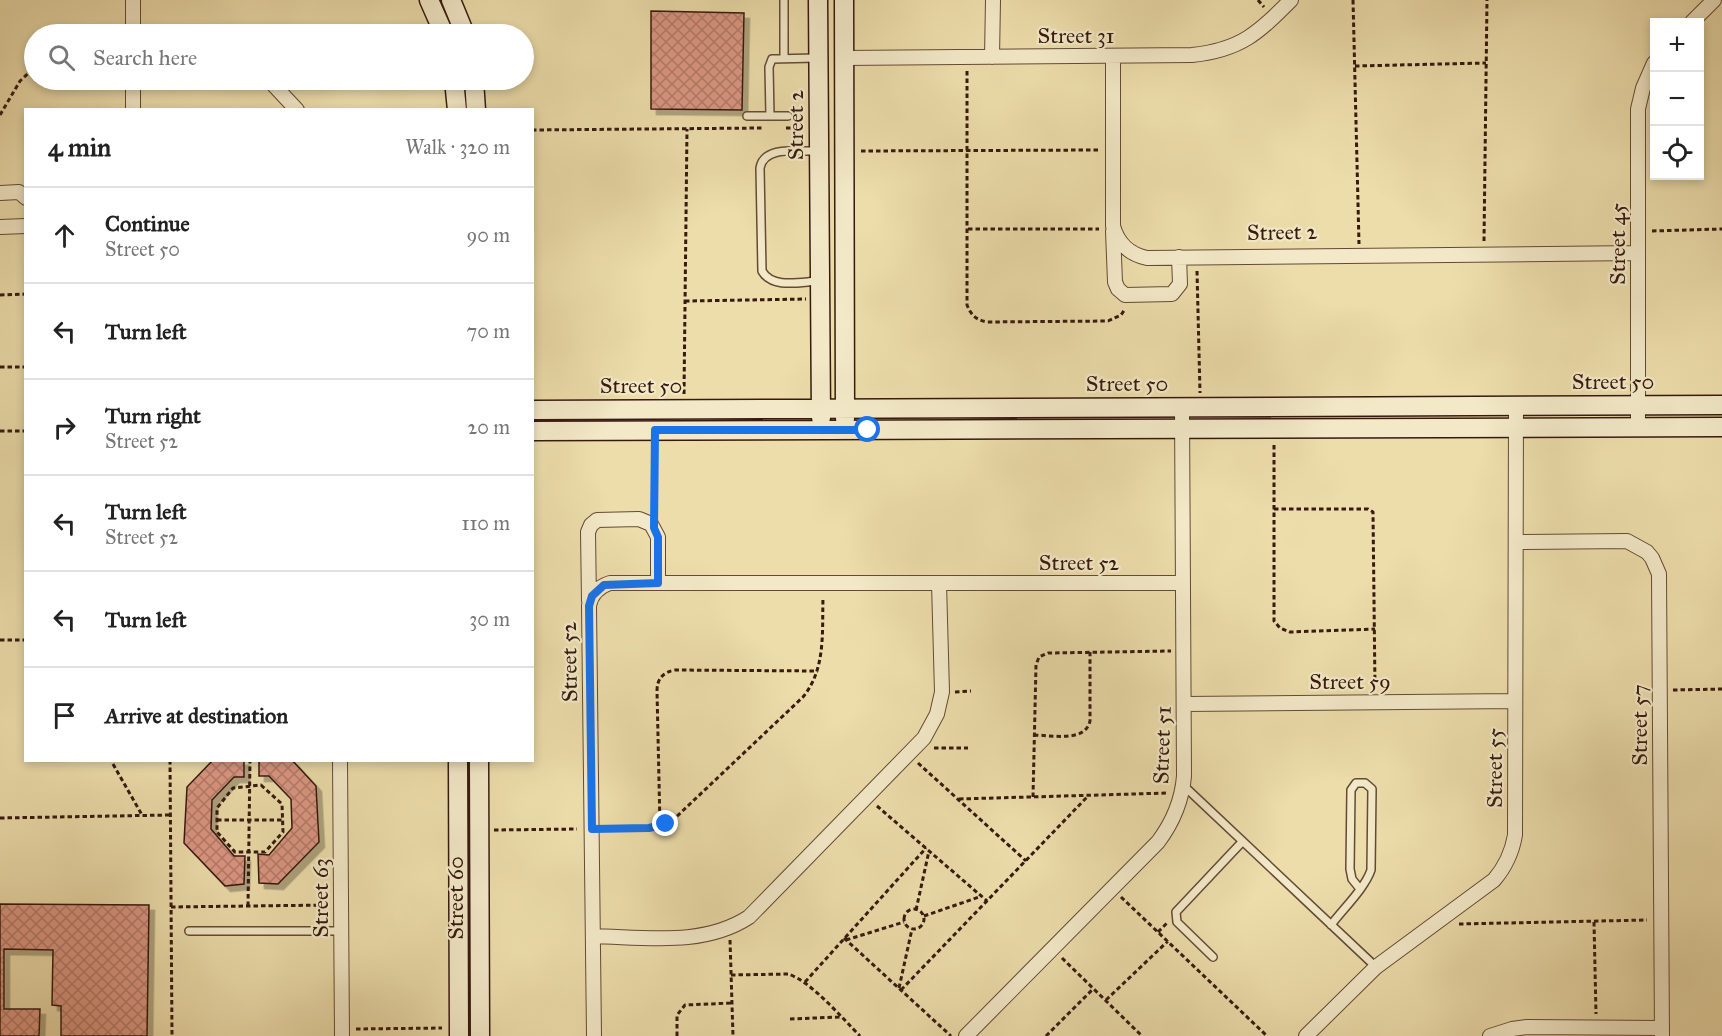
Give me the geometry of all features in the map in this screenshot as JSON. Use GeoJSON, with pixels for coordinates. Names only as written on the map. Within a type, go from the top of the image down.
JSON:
{"type":"FeatureCollection","features":[{"type":"Feature","properties":{"kind":"street"},"geometry":{"type":"LineString","coordinates":[[133,0],[133,24]]}},
{"type":"Feature","properties":{"kind":"street"},"geometry":{"type":"LineString","coordinates":[[429,0],[440,24]]}},
{"type":"Feature","properties":{"kind":"street"},"geometry":{"type":"LineString","coordinates":[[451,0],[461,24]]}},
{"type":"Feature","properties":{"kind":"street","name":"Street 2"},"geometry":{"type":"LineString","coordinates":[[818,0],[821,430]]}},
{"type":"Feature","properties":{"kind":"street"},"geometry":{"type":"LineString","coordinates":[[843,0],[846,430]]}},
{"type":"Feature","properties":{"kind":"street"},"geometry":{"type":"LineString","coordinates":[[993,0],[993,57]]}},
{"type":"Feature","properties":{"kind":"street","name":"Street 31"},"geometry":{"type":"LineString","coordinates":[[844,58],[1192,55],[1224,49],[1259,31],[1291,0]]}},
{"type":"Feature","properties":{"kind":"street"},"geometry":{"type":"LineString","coordinates":[[1696,18],[1714,0]]}},
{"type":"Feature","properties":{"kind":"street"},"geometry":{"type":"LineString","coordinates":[[837,39],[844,58],[838,77],[830,79],[823,75],[819,57],[822,41],[837,39]]}},
{"type":"Feature","properties":{"kind":"street"},"geometry":{"type":"LineString","coordinates":[[1113,56],[1113,228],[1116,286],[1120,292],[1130,296],[1172,294],[1176,291],[1181,279],[1179,257]]}},
{"type":"Feature","properties":{"kind":"street","name":"Street 45"},"geometry":{"type":"LineString","coordinates":[[1638,427],[1638,109],[1650,72]]}},
{"type":"Feature","properties":{"kind":"street"},"geometry":{"type":"LineString","coordinates":[[133,90],[133,108]]}},
{"type":"Feature","properties":{"kind":"street"},"geometry":{"type":"LineString","coordinates":[[278,90],[295,108]]}},
{"type":"Feature","properties":{"kind":"street"},"geometry":{"type":"LineString","coordinates":[[455,90],[457,108]]}},
{"type":"Feature","properties":{"kind":"street"},"geometry":{"type":"LineString","coordinates":[[475,90],[476,108]]}},
{"type":"Feature","properties":{"kind":"street"},"geometry":{"type":"LineString","coordinates":[[0,193],[19,192],[24,196]]}},
{"type":"Feature","properties":{"kind":"street"},"geometry":{"type":"LineString","coordinates":[[0,227],[24,226]]}},
{"type":"Feature","properties":{"kind":"street","name":"Street 2"},"geometry":{"type":"LineString","coordinates":[[1113,228],[1120,242],[1132,253],[1147,258],[1638,253]]}},
{"type":"Feature","properties":{"kind":"street","name":"Street 50"},"geometry":{"type":"LineString","coordinates":[[534,410],[1722,405]]}},
{"type":"Feature","properties":{"kind":"street","name":"Street 55"},"geometry":{"type":"LineString","coordinates":[[1306,1036],[1376,967],[1494,880],[1511,854],[1515,835],[1516,406]]}},
{"type":"Feature","properties":{"kind":"street","name":"Street 51"},"geometry":{"type":"LineString","coordinates":[[966,1036],[1165,833],[1175,814],[1183,789],[1182,429],[1191,407]]}},
{"type":"Feature","properties":{"kind":"street","name":"Street 50"},"geometry":{"type":"LineString","coordinates":[[534,431],[1722,427]]}},
{"type":"Feature","properties":{"kind":"street"},"geometry":{"type":"LineString","coordinates":[[589,606],[588,532],[597,520],[639,519],[646,521],[654,528],[658,537],[658,583]]}},
{"type":"Feature","properties":{"kind":"street","name":"Street 57"},"geometry":{"type":"LineString","coordinates":[[1515,542],[1619,540],[1634,543],[1652,558],[1659,574],[1662,1032]]}},
{"type":"Feature","properties":{"kind":"street","name":"Street 52"},"geometry":{"type":"LineString","coordinates":[[594,1036],[589,606],[592,596],[604,585],[658,583],[1183,583]]}},
{"type":"Feature","properties":{"kind":"street"},"geometry":{"type":"LineString","coordinates":[[593,936],[694,938],[730,929],[749,917],[911,751],[932,726],[941,703],[943,681],[939,583]]}},
{"type":"Feature","properties":{"kind":"street","name":"Street 59"},"geometry":{"type":"LineString","coordinates":[[1184,704],[1515,701]]}},
{"type":"Feature","properties":{"kind":"street","name":"Street 63"},"geometry":{"type":"LineString","coordinates":[[340,762],[342,1033]]}},
{"type":"Feature","properties":{"kind":"street","name":"Street 60"},"geometry":{"type":"LineString","coordinates":[[458,762],[459,1032]]}},
{"type":"Feature","properties":{"kind":"street","name":"Street 60"},"geometry":{"type":"LineString","coordinates":[[479,762],[480,1036]]}},
{"type":"Feature","properties":{"kind":"street"},"geometry":{"type":"LineString","coordinates":[[1490,1036],[1527,1027],[1662,1032]]}},
{"type":"Feature","properties":{"kind":"lane"},"geometry":{"type":"LineString","coordinates":[[784,0],[784,58]]}},
{"type":"Feature","properties":{"kind":"lane"},"geometry":{"type":"LineString","coordinates":[[770,116],[770,63],[776,58],[819,57]]}},
{"type":"Feature","properties":{"kind":"lane"},"geometry":{"type":"LineString","coordinates":[[747,116],[788,116]]}},
{"type":"Feature","properties":{"kind":"lane"},"geometry":{"type":"LineString","coordinates":[[819,151],[772,153],[764,158],[760,168],[761,266],[765,275],[777,283],[820,290]]}},
{"type":"Feature","properties":{"kind":"lane"},"geometry":{"type":"LineString","coordinates":[[1331,925],[1370,876],[1373,864],[1372,789],[1365,783],[1356,783],[1351,790],[1350,869],[1352,879],[1360,888]]}},
{"type":"Feature","properties":{"kind":"lane"},"geometry":{"type":"LineString","coordinates":[[1183,789],[1376,967]]}},
{"type":"Feature","properties":{"kind":"lane"},"geometry":{"type":"LineString","coordinates":[[1213,957],[1177,922],[1175,916],[1178,910],[1242,842]]}},
{"type":"Feature","properties":{"kind":"lane"},"geometry":{"type":"LineString","coordinates":[[189,931],[341,931]]}},
{"type":"Feature","properties":{"kind":"path"},"geometry":{"type":"LineString","coordinates":[[1353,0],[1359,256]]}},
{"type":"Feature","properties":{"kind":"path"},"geometry":{"type":"LineString","coordinates":[[1484,254],[1486,0]]}},
{"type":"Feature","properties":{"kind":"path"},"geometry":{"type":"LineString","coordinates":[[967,57],[967,305],[972,314],[981,321],[1108,321],[1121,315],[1130,296]]}},
{"type":"Feature","properties":{"kind":"path"},"geometry":{"type":"LineString","coordinates":[[1354,66],[1486,63]]}},
{"type":"Feature","properties":{"kind":"path"},"geometry":{"type":"LineString","coordinates":[[0,115],[24,77]]}},
{"type":"Feature","properties":{"kind":"path"},"geometry":{"type":"LineString","coordinates":[[534,130],[764,128]]}},
{"type":"Feature","properties":{"kind":"path"},"geometry":{"type":"LineString","coordinates":[[786,128],[819,128]]}},
{"type":"Feature","properties":{"kind":"path"},"geometry":{"type":"LineString","coordinates":[[684,409],[687,129]]}},
{"type":"Feature","properties":{"kind":"path"},"geometry":{"type":"LineString","coordinates":[[844,151],[1113,150]]}},
{"type":"Feature","properties":{"kind":"path"},"geometry":{"type":"LineString","coordinates":[[967,229],[1113,228]]}},
{"type":"Feature","properties":{"kind":"path"},"geometry":{"type":"LineString","coordinates":[[1638,232],[1722,229]]}},
{"type":"Feature","properties":{"kind":"path"},"geometry":{"type":"LineString","coordinates":[[1191,407],[1197,257]]}},
{"type":"Feature","properties":{"kind":"path"},"geometry":{"type":"LineString","coordinates":[[685,301],[820,290]]}},
{"type":"Feature","properties":{"kind":"path"},"geometry":{"type":"LineString","coordinates":[[0,295],[24,294]]}},
{"type":"Feature","properties":{"kind":"path"},"geometry":{"type":"LineString","coordinates":[[0,367],[24,367]]}},
{"type":"Feature","properties":{"kind":"path"},"geometry":{"type":"LineString","coordinates":[[1274,429],[1273,617],[1277,625],[1284,631],[1290,632],[1375,628]]}},
{"type":"Feature","properties":{"kind":"path"},"geometry":{"type":"LineString","coordinates":[[654,528],[655,430]]}},
{"type":"Feature","properties":{"kind":"path"},"geometry":{"type":"LineString","coordinates":[[0,431],[24,431]]}},
{"type":"Feature","properties":{"kind":"path"},"geometry":{"type":"LineString","coordinates":[[1275,509],[1368,508],[1372,511],[1375,702]]}},
{"type":"Feature","properties":{"kind":"path"},"geometry":{"type":"LineString","coordinates":[[479,830],[660,826],[672,820],[803,697],[818,671],[821,660],[824,583]]}},
{"type":"Feature","properties":{"kind":"path"},"geometry":{"type":"LineString","coordinates":[[0,640],[24,640]]}},
{"type":"Feature","properties":{"kind":"path"},"geometry":{"type":"LineString","coordinates":[[1033,797],[1037,661],[1040,657],[1048,652],[1184,651]]}},
{"type":"Feature","properties":{"kind":"path"},"geometry":{"type":"LineString","coordinates":[[1034,735],[1078,735],[1087,729],[1090,721],[1090,652]]}},
{"type":"Feature","properties":{"kind":"path"},"geometry":{"type":"LineString","coordinates":[[660,826],[657,685],[662,676],[675,670],[818,671]]}},
{"type":"Feature","properties":{"kind":"path"},"geometry":{"type":"LineString","coordinates":[[1659,690],[1722,689]]}},
{"type":"Feature","properties":{"kind":"path"},"geometry":{"type":"LineString","coordinates":[[911,751],[968,748]]}},
{"type":"Feature","properties":{"kind":"path"},"geometry":{"type":"LineString","coordinates":[[911,751],[958,799],[1026,861]]}},
{"type":"Feature","properties":{"kind":"path"},"geometry":{"type":"LineString","coordinates":[[170,762],[172,1036]]}},
{"type":"Feature","properties":{"kind":"path"},"geometry":{"type":"LineString","coordinates":[[248,906],[250,762]]}},
{"type":"Feature","properties":{"kind":"path"},"geometry":{"type":"LineString","coordinates":[[113,764],[142,815]]}},
{"type":"Feature","properties":{"kind":"path"},"geometry":{"type":"LineString","coordinates":[[261,785],[280,802],[283,831],[266,851],[233,851],[217,832],[217,808],[231,789],[250,786],[261,785]]}},
{"type":"Feature","properties":{"kind":"path"},"geometry":{"type":"LineString","coordinates":[[958,799],[1089,795],[1183,789]]}},
{"type":"Feature","properties":{"kind":"path"},"geometry":{"type":"LineString","coordinates":[[900,989],[1089,795]]}},
{"type":"Feature","properties":{"kind":"path"},"geometry":{"type":"LineString","coordinates":[[866,797],[987,901]]}},
{"type":"Feature","properties":{"kind":"path"},"geometry":{"type":"LineString","coordinates":[[0,818],[170,815]]}},
{"type":"Feature","properties":{"kind":"path"},"geometry":{"type":"LineString","coordinates":[[217,820],[283,820]]}},
{"type":"Feature","properties":{"kind":"path"},"geometry":{"type":"LineString","coordinates":[[916,910],[927,849]]}},
{"type":"Feature","properties":{"kind":"path"},"geometry":{"type":"LineString","coordinates":[[805,982],[927,849]]}},
{"type":"Feature","properties":{"kind":"path"},"geometry":{"type":"LineString","coordinates":[[1112,888],[1267,1036]]}},
{"type":"Feature","properties":{"kind":"path"},"geometry":{"type":"LineString","coordinates":[[924,916],[982,896]]}},
{"type":"Feature","properties":{"kind":"path"},"geometry":{"type":"LineString","coordinates":[[171,907],[341,905]]}},
{"type":"Feature","properties":{"kind":"path"},"geometry":{"type":"LineString","coordinates":[[916,910],[924,916]]}},
{"type":"Feature","properties":{"kind":"path"},"geometry":{"type":"LineString","coordinates":[[904,922],[907,913],[916,910]]}},
{"type":"Feature","properties":{"kind":"path"},"geometry":{"type":"LineString","coordinates":[[912,929],[921,926],[924,916]]}},
{"type":"Feature","properties":{"kind":"path"},"geometry":{"type":"LineString","coordinates":[[1435,925],[1661,920]]}},
{"type":"Feature","properties":{"kind":"path"},"geometry":{"type":"LineString","coordinates":[[1594,921],[1597,1028]]}},
{"type":"Feature","properties":{"kind":"path"},"geometry":{"type":"LineString","coordinates":[[845,939],[904,922]]}},
{"type":"Feature","properties":{"kind":"path"},"geometry":{"type":"LineString","coordinates":[[904,922],[912,929]]}},
{"type":"Feature","properties":{"kind":"path"},"geometry":{"type":"LineString","coordinates":[[730,929],[733,1036]]}},
{"type":"Feature","properties":{"kind":"path"},"geometry":{"type":"LineString","coordinates":[[900,989],[912,929]]}},
{"type":"Feature","properties":{"kind":"path"},"geometry":{"type":"LineString","coordinates":[[845,939],[951,1036]]}},
{"type":"Feature","properties":{"kind":"path"},"geometry":{"type":"LineString","coordinates":[[1106,1001],[1168,941]]}},
{"type":"Feature","properties":{"kind":"path"},"geometry":{"type":"LineString","coordinates":[[1052,948],[1142,1036]]}},
{"type":"Feature","properties":{"kind":"path"},"geometry":{"type":"LineString","coordinates":[[731,975],[788,974],[805,982],[860,1036]]}},
{"type":"Feature","properties":{"kind":"path"},"geometry":{"type":"LineString","coordinates":[[1046,1036],[1094,988]]}},
{"type":"Feature","properties":{"kind":"path"},"geometry":{"type":"LineString","coordinates":[[677,1036],[677,1015],[685,1005],[732,1003]]}},
{"type":"Feature","properties":{"kind":"path"},"geometry":{"type":"LineString","coordinates":[[790,1019],[841,1017]]}},
{"type":"Feature","properties":{"kind":"path"},"geometry":{"type":"LineString","coordinates":[[342,1033],[459,1032]]}},
{"type":"Feature","properties":{"kind":"building"},"geometry":{"type":"Polygon","coordinates":[[[651,11],[744,13],[742,110],[651,109],[651,11]]]}},
{"type":"Feature","properties":{"kind":"building"},"geometry":{"type":"Polygon","coordinates":[[[211,762],[244,762],[244,777],[234,777],[212,800],[211,829],[234,856],[245,856],[244,884],[225,886],[184,843],[187,787],[211,762]]]}},
{"type":"Feature","properties":{"kind":"building"},"geometry":{"type":"Polygon","coordinates":[[[259,762],[294,762],[316,786],[319,842],[278,884],[259,883],[258,854],[269,855],[292,828],[291,799],[269,776],[259,776],[259,762]]]}},
{"type":"Feature","properties":{"kind":"building"},"geometry":{"type":"Polygon","coordinates":[[[0,904],[149,905],[147,1036],[61,1036],[61,1006],[52,1005],[53,950],[4,949],[4,1009],[40,1009],[39,1036],[0,1036],[0,904]]]}},
{"type":"Feature","properties":{"kind":"route"},"geometry":{"type":"LineString","coordinates":[[666,824],[649,828],[592,829],[589,606],[592,596],[599,588],[610,583],[658,583],[658,537],[654,528],[655,430],[868,430]]}}]}
